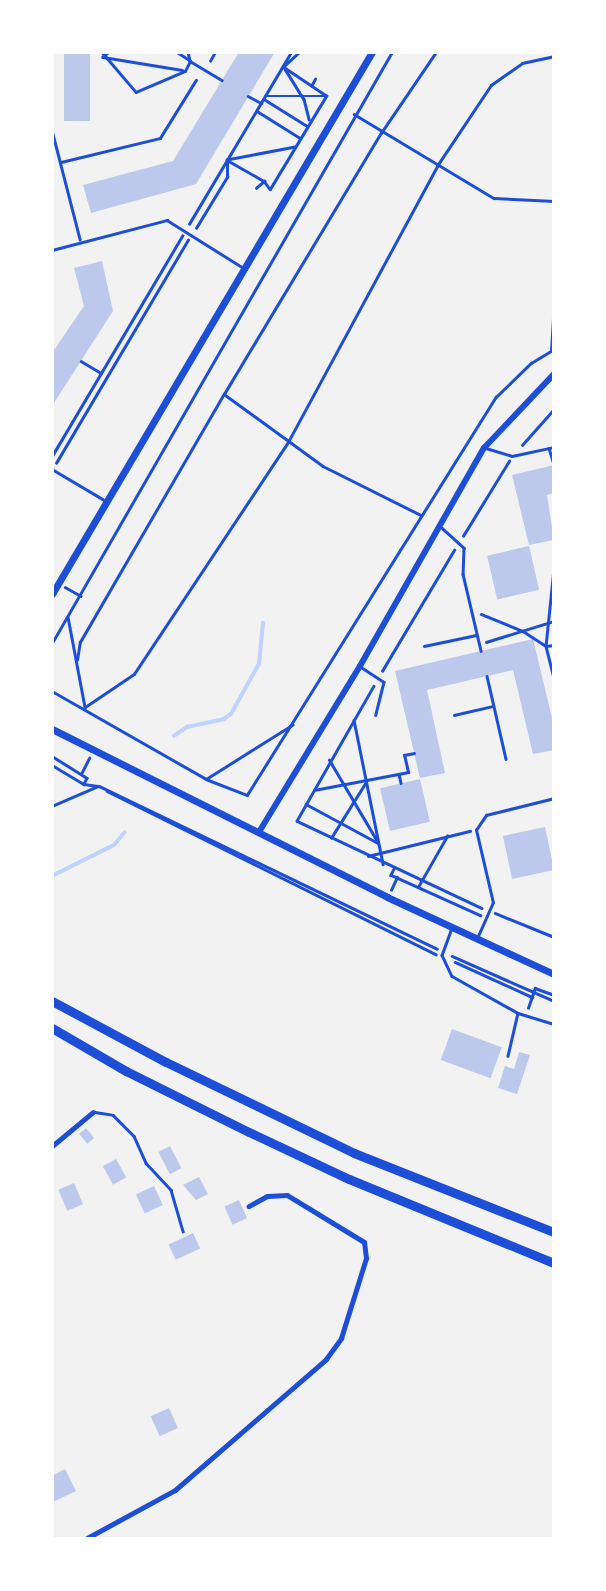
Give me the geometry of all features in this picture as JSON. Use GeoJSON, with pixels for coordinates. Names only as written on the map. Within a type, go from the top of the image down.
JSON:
{"type":"FeatureCollection","features":[{"type":"Feature","properties":{"kind":"highway"},"geometry":{"type":"LineString","coordinates":[[52,1001],[261,1109],[365,1157],[554,1233]]}},
{"type":"Feature","properties":{"kind":"highway"},"geometry":{"type":"LineString","coordinates":[[52,1028],[127,1071],[349,1179],[554,1263]]}},
{"type":"Feature","properties":{"kind":"main road"},"geometry":{"type":"LineString","coordinates":[[52,594],[372,52]]}},
{"type":"Feature","properties":{"kind":"main road"},"geometry":{"type":"LineString","coordinates":[[52,729],[92,752],[452,928],[554,974]]}},
{"type":"Feature","properties":{"kind":"street"},"geometry":{"type":"LineString","coordinates":[[259,832],[360,666],[484,448],[554,374]]}},
{"type":"Feature","properties":{"kind":"street"},"geometry":{"type":"LineString","coordinates":[[52,1146],[93,1112]]}},
{"type":"Feature","properties":{"kind":"street"},"geometry":{"type":"LineString","coordinates":[[87,1538],[175,1490],[326,1359],[341,1338],[366,1258],[364,1242],[286,1195],[267,1196],[249,1206]]}},
{"type":"Feature","properties":{"kind":"lane"},"geometry":{"type":"LineString","coordinates":[[210,61],[215,52]]}},
{"type":"Feature","properties":{"kind":"lane"},"geometry":{"type":"LineString","coordinates":[[61,162],[160,138],[197,80]]}},
{"type":"Feature","properties":{"kind":"lane"},"geometry":{"type":"LineString","coordinates":[[52,130],[80,240]]}},
{"type":"Feature","properties":{"kind":"lane"},"geometry":{"type":"LineString","coordinates":[[52,250],[80,240],[167,220],[245,269]]}},
{"type":"Feature","properties":{"kind":"lane"},"geometry":{"type":"LineString","coordinates":[[484,448],[512,456],[551,447],[554,464]]}},
{"type":"Feature","properties":{"kind":"lane"},"geometry":{"type":"LineString","coordinates":[[52,469],[106,501]]}},
{"type":"Feature","properties":{"kind":"lane"},"geometry":{"type":"LineString","coordinates":[[439,525],[460,541],[481,651]]}},
{"type":"Feature","properties":{"kind":"lane"},"geometry":{"type":"LineString","coordinates":[[424,646],[477,635]]}},
{"type":"Feature","properties":{"kind":"lane"},"geometry":{"type":"LineString","coordinates":[[360,666],[380,675],[383,696],[376,715]]}},
{"type":"Feature","properties":{"kind":"lane"},"geometry":{"type":"LineString","coordinates":[[487,676],[506,759]]}},
{"type":"Feature","properties":{"kind":"lane"},"geometry":{"type":"LineString","coordinates":[[454,715],[494,706]]}},
{"type":"Feature","properties":{"kind":"lane"},"geometry":{"type":"LineString","coordinates":[[477,939],[492,902],[476,830],[486,815],[554,798]]}},
{"type":"Feature","properties":{"kind":"lane"},"geometry":{"type":"LineString","coordinates":[[452,928],[442,957],[463,985],[518,1013],[554,1024]]}},
{"type":"Feature","properties":{"kind":"lane"},"geometry":{"type":"LineString","coordinates":[[508,1056],[519,1025],[518,1013]]}},
{"type":"Feature","properties":{"kind":"lane"},"geometry":{"type":"LineString","coordinates":[[93,1112],[113,1115],[134,1136],[146,1163],[171,1190],[183,1231]]}},
{"type":"Feature","properties":{"kind":"path"},"geometry":{"type":"LineString","coordinates":[[103,55],[109,52]]}},
{"type":"Feature","properties":{"kind":"path"},"geometry":{"type":"LineString","coordinates":[[176,52],[222,80]]}},
{"type":"Feature","properties":{"kind":"path"},"geometry":{"type":"LineString","coordinates":[[103,55],[136,92],[185,71],[190,61],[188,52]]}},
{"type":"Feature","properties":{"kind":"path"},"geometry":{"type":"LineString","coordinates":[[52,456],[291,52]]}},
{"type":"Feature","properties":{"kind":"path"},"geometry":{"type":"LineString","coordinates":[[283,67],[299,52]]}},
{"type":"Feature","properties":{"kind":"path"},"geometry":{"type":"LineString","coordinates":[[52,643],[392,52]]}},
{"type":"Feature","properties":{"kind":"path"},"geometry":{"type":"LineString","coordinates":[[77,662],[80,642],[225,394],[380,133],[436,52]]}},
{"type":"Feature","properties":{"kind":"path"},"geometry":{"type":"LineString","coordinates":[[103,55],[185,71]]}},
{"type":"Feature","properties":{"kind":"path"},"geometry":{"type":"LineString","coordinates":[[85,707],[134,674],[288,442],[438,166],[491,86],[522,63],[554,56]]}},
{"type":"Feature","properties":{"kind":"path"},"geometry":{"type":"LineString","coordinates":[[283,67],[326,96]]}},
{"type":"Feature","properties":{"kind":"path"},"geometry":{"type":"LineString","coordinates":[[283,67],[304,99],[308,124]]}},
{"type":"Feature","properties":{"kind":"path"},"geometry":{"type":"LineString","coordinates":[[311,86],[316,79]]}},
{"type":"Feature","properties":{"kind":"path"},"geometry":{"type":"LineString","coordinates":[[248,96],[263,99],[304,99],[326,96]]}},
{"type":"Feature","properties":{"kind":"path"},"geometry":{"type":"LineString","coordinates":[[228,160],[264,181],[270,189],[326,96]]}},
{"type":"Feature","properties":{"kind":"path"},"geometry":{"type":"LineString","coordinates":[[263,99],[308,124]]}},
{"type":"Feature","properties":{"kind":"path"},"geometry":{"type":"LineString","coordinates":[[257,110],[300,138]]}},
{"type":"Feature","properties":{"kind":"path"},"geometry":{"type":"LineString","coordinates":[[354,114],[380,133],[494,198],[554,201]]}},
{"type":"Feature","properties":{"kind":"path"},"geometry":{"type":"LineString","coordinates":[[228,160],[295,147]]}},
{"type":"Feature","properties":{"kind":"path"},"geometry":{"type":"LineString","coordinates":[[52,469],[227,177],[228,160]]}},
{"type":"Feature","properties":{"kind":"path"},"geometry":{"type":"LineString","coordinates":[[256,188],[264,181]]}},
{"type":"Feature","properties":{"kind":"path"},"geometry":{"type":"LineString","coordinates":[[52,691],[85,707],[206,779],[247,794],[496,397],[552,350],[554,302]]}},
{"type":"Feature","properties":{"kind":"path"},"geometry":{"type":"LineString","coordinates":[[81,361],[101,373]]}},
{"type":"Feature","properties":{"kind":"path"},"geometry":{"type":"LineString","coordinates":[[225,394],[323,466],[422,515]]}},
{"type":"Feature","properties":{"kind":"path"},"geometry":{"type":"LineString","coordinates":[[554,409],[512,456],[329,760],[297,821],[394,869],[554,937]]}},
{"type":"Feature","properties":{"kind":"path"},"geometry":{"type":"LineString","coordinates":[[554,569],[546,624],[546,646],[554,679]]}},
{"type":"Feature","properties":{"kind":"path"},"geometry":{"type":"LineString","coordinates":[[58,583],[80,596]]}},
{"type":"Feature","properties":{"kind":"path"},"geometry":{"type":"LineString","coordinates":[[472,610],[523,631],[546,646],[554,645]]}},
{"type":"Feature","properties":{"kind":"path"},"geometry":{"type":"LineString","coordinates":[[68,617],[85,707]]}},
{"type":"Feature","properties":{"kind":"path"},"geometry":{"type":"LineString","coordinates":[[479,645],[554,621]]}},
{"type":"Feature","properties":{"kind":"path"},"geometry":{"type":"LineString","coordinates":[[354,719],[383,864]]}},
{"type":"Feature","properties":{"kind":"path"},"geometry":{"type":"LineString","coordinates":[[206,779],[292,725]]}},
{"type":"Feature","properties":{"kind":"path"},"geometry":{"type":"LineString","coordinates":[[81,774],[92,752]]}},
{"type":"Feature","properties":{"kind":"path"},"geometry":{"type":"LineString","coordinates":[[314,790],[408,772],[404,755],[414,753]]}},
{"type":"Feature","properties":{"kind":"path"},"geometry":{"type":"LineString","coordinates":[[52,756],[87,778],[84,784]]}},
{"type":"Feature","properties":{"kind":"path"},"geometry":{"type":"LineString","coordinates":[[329,760],[378,843]]}},
{"type":"Feature","properties":{"kind":"path"},"geometry":{"type":"LineString","coordinates":[[52,765],[84,784],[99,786],[532,995]]}},
{"type":"Feature","properties":{"kind":"path"},"geometry":{"type":"LineString","coordinates":[[388,770],[390,776]]}},
{"type":"Feature","properties":{"kind":"path"},"geometry":{"type":"LineString","coordinates":[[399,774],[401,783]]}},
{"type":"Feature","properties":{"kind":"path"},"geometry":{"type":"LineString","coordinates":[[331,838],[366,782]]}},
{"type":"Feature","properties":{"kind":"path"},"geometry":{"type":"LineString","coordinates":[[52,806],[99,786]]}},
{"type":"Feature","properties":{"kind":"path"},"geometry":{"type":"LineString","coordinates":[[99,786],[119,801],[442,957],[532,995],[554,1001]]}},
{"type":"Feature","properties":{"kind":"path"},"geometry":{"type":"LineString","coordinates":[[306,804],[378,843]]}},
{"type":"Feature","properties":{"kind":"path"},"geometry":{"type":"LineString","coordinates":[[368,856],[476,830]]}},
{"type":"Feature","properties":{"kind":"path"},"geometry":{"type":"LineString","coordinates":[[418,887],[447,836]]}},
{"type":"Feature","properties":{"kind":"path"},"geometry":{"type":"LineString","coordinates":[[394,869],[391,875],[486,918]]}},
{"type":"Feature","properties":{"kind":"path"},"geometry":{"type":"LineString","coordinates":[[529,1004],[535,988],[554,995]]}},
{"type":"Feature","properties":{"kind":"building"},"geometry":{"type":"Polygon","coordinates":[[[64,52],[90,52],[90,121],[64,121],[64,52]]]}},
{"type":"Feature","properties":{"kind":"building"},"geometry":{"type":"Polygon","coordinates":[[[239,52],[275,52],[196,184],[91,213],[83,185],[173,161],[239,52]]]}},
{"type":"Feature","properties":{"kind":"building"},"geometry":{"type":"Polygon","coordinates":[[[102,261],[113,311],[52,406],[52,353],[84,306],[74,268],[102,261]]]}},
{"type":"Feature","properties":{"kind":"building"},"geometry":{"type":"Polygon","coordinates":[[[554,465],[554,493],[547,495],[554,540],[529,545],[512,475],[554,465]]]}},
{"type":"Feature","properties":{"kind":"building"},"geometry":{"type":"Polygon","coordinates":[[[529,546],[539,590],[497,600],[487,556],[529,546]]]}},
{"type":"Feature","properties":{"kind":"building"},"geometry":{"type":"Polygon","coordinates":[[[533,639],[554,726],[554,750],[533,754],[513,670],[427,690],[445,773],[420,778],[395,671],[533,639]]]}},
{"type":"Feature","properties":{"kind":"building"},"geometry":{"type":"Polygon","coordinates":[[[420,779],[430,822],[390,831],[380,788],[420,779]]]}},
{"type":"Feature","properties":{"kind":"building"},"geometry":{"type":"Polygon","coordinates":[[[545,827],[554,870],[512,879],[503,836],[545,827]]]}},
{"type":"Feature","properties":{"kind":"building"},"geometry":{"type":"Polygon","coordinates":[[[452,1029],[502,1047],[491,1078],[441,1060],[452,1029]]]}},
{"type":"Feature","properties":{"kind":"building"},"geometry":{"type":"Polygon","coordinates":[[[519,1052],[530,1055],[517,1094],[498,1088],[505,1066],[514,1069],[519,1052]]]}},
{"type":"Feature","properties":{"kind":"building"},"geometry":{"type":"Polygon","coordinates":[[[86,1128],[94,1138],[87,1144],[79,1134],[86,1128]]]}},
{"type":"Feature","properties":{"kind":"building"},"geometry":{"type":"Polygon","coordinates":[[[170,1146],[181,1168],[170,1174],[158,1152],[170,1146]]]}},
{"type":"Feature","properties":{"kind":"building"},"geometry":{"type":"Polygon","coordinates":[[[116,1159],[126,1177],[113,1185],[103,1166],[116,1159]]]}},
{"type":"Feature","properties":{"kind":"building"},"geometry":{"type":"Polygon","coordinates":[[[199,1177],[208,1194],[196,1200],[183,1185],[199,1177]]]}},
{"type":"Feature","properties":{"kind":"building"},"geometry":{"type":"Polygon","coordinates":[[[74,1183],[83,1204],[67,1211],[58,1190],[74,1183]]]}},
{"type":"Feature","properties":{"kind":"building"},"geometry":{"type":"Polygon","coordinates":[[[154,1186],[163,1205],[145,1213],[136,1194],[154,1186]]]}},
{"type":"Feature","properties":{"kind":"building"},"geometry":{"type":"Polygon","coordinates":[[[239,1200],[247,1218],[233,1225],[224,1207],[239,1200]]]}},
{"type":"Feature","properties":{"kind":"building"},"geometry":{"type":"Polygon","coordinates":[[[193,1233],[200,1248],[176,1260],[169,1244],[193,1233]]]}},
{"type":"Feature","properties":{"kind":"building"},"geometry":{"type":"Polygon","coordinates":[[[169,1408],[178,1428],[160,1436],[151,1416],[169,1408]]]}},
{"type":"Feature","properties":{"kind":"building"},"geometry":{"type":"Polygon","coordinates":[[[65,1469],[76,1491],[53,1502],[52,1476],[65,1469]]]}},
{"type":"Feature","properties":{"kind":"waterway"},"geometry":{"type":"LineString","coordinates":[[174,736],[187,727],[224,719],[231,714],[259,664],[263,623]]}},
{"type":"Feature","properties":{"kind":"waterway"},"geometry":{"type":"LineString","coordinates":[[52,876],[114,845],[124,833]]}}]}
